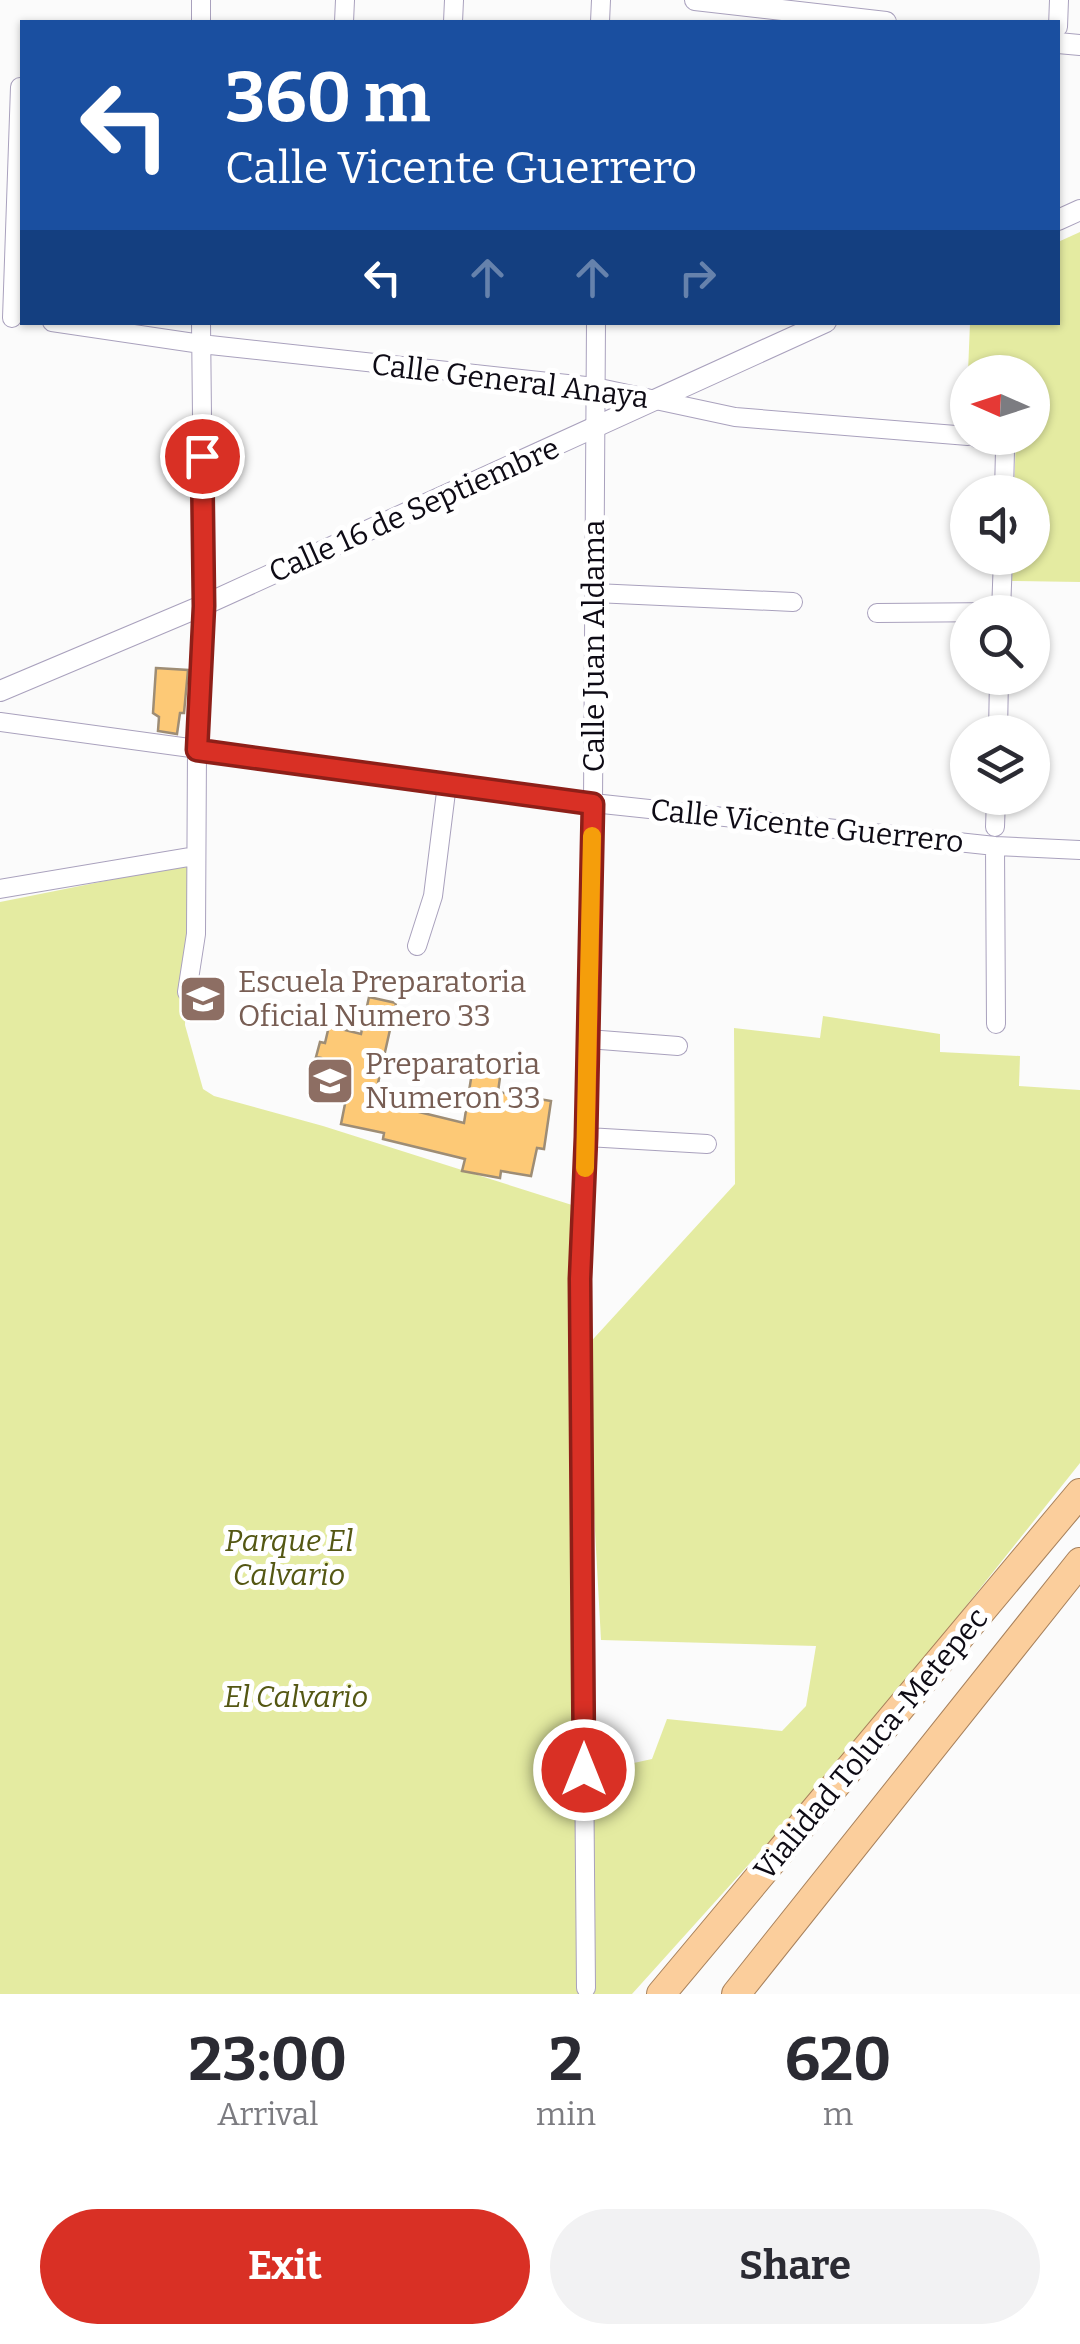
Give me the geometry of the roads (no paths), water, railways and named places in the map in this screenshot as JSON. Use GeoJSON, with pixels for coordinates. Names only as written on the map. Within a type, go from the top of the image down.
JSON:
{"type":"FeatureCollection","features":[{"type":"Feature","properties":{"kind":"highway","name":"Vialidad Toluca-Metepec"},"geometry":{"type":"LineString","coordinates":[[661,1994],[1080,1493]]}},
{"type":"Feature","properties":{"kind":"highway","name":"Vialidad Toluca-Metepec"},"geometry":{"type":"LineString","coordinates":[[736,1994],[1080,1562]]}},
{"type":"Feature","properties":{"kind":"street"},"geometry":{"type":"LineString","coordinates":[[695,0],[869,20]]}},
{"type":"Feature","properties":{"kind":"street"},"geometry":{"type":"LineString","coordinates":[[12,318],[20,87]]}},
{"type":"Feature","properties":{"kind":"street","name":"Calle General Anaya"},"geometry":{"type":"LineString","coordinates":[[72,325],[201,344],[595,387],[735,417],[950,435]]}},
{"type":"Feature","properties":{"kind":"street"},"geometry":{"type":"LineString","coordinates":[[186,992],[194,957],[204,606],[201,325]]}},
{"type":"Feature","properties":{"kind":"street","name":"Calle Juan Aldama"},"geometry":{"type":"LineString","coordinates":[[586,1988],[580,1309],[593,804],[596,325]]}},
{"type":"Feature","properties":{"kind":"street","name":"Calle 16 de Septiembre"},"geometry":{"type":"LineString","coordinates":[[0,691],[204,606],[819,325]]}},
{"type":"Feature","properties":{"kind":"street"},"geometry":{"type":"LineString","coordinates":[[595,593],[793,602]]}},
{"type":"Feature","properties":{"kind":"street"},"geometry":{"type":"LineString","coordinates":[[877,612],[950,612]]}},
{"type":"Feature","properties":{"kind":"street","name":"Calle Vicente Guerrero"},"geometry":{"type":"LineString","coordinates":[[0,722],[593,804],[995,836],[1080,850]]}},
{"type":"Feature","properties":{"kind":"street"},"geometry":{"type":"LineString","coordinates":[[417,946],[432,896],[448,784]]}},
{"type":"Feature","properties":{"kind":"street"},"geometry":{"type":"LineString","coordinates":[[996,815],[996,1024]]}},
{"type":"Feature","properties":{"kind":"street"},"geometry":{"type":"LineString","coordinates":[[0,889],[196,856]]}},
{"type":"Feature","properties":{"kind":"street"},"geometry":{"type":"LineString","coordinates":[[588,1038],[678,1046]]}},
{"type":"Feature","properties":{"kind":"street"},"geometry":{"type":"LineString","coordinates":[[586,1137],[707,1144]]}},
{"type":"Feature","properties":{"kind":"place","name":"Escuela Preparatoria Oficial Numero 33"},"geometry":{"type":"Point","coordinates":[203,999]}},
{"type":"Feature","properties":{"kind":"place","name":"Preparatoria Numeron 33"},"geometry":{"type":"Point","coordinates":[330,1081]}},
{"type":"Feature","properties":{"kind":"park label","name":"Parque El Calvario"},"geometry":{"type":"Point","coordinates":[289,1558]}},
{"type":"Feature","properties":{"kind":"park label","name":"El Calvario"},"geometry":{"type":"Point","coordinates":[296,1697]}}]}
